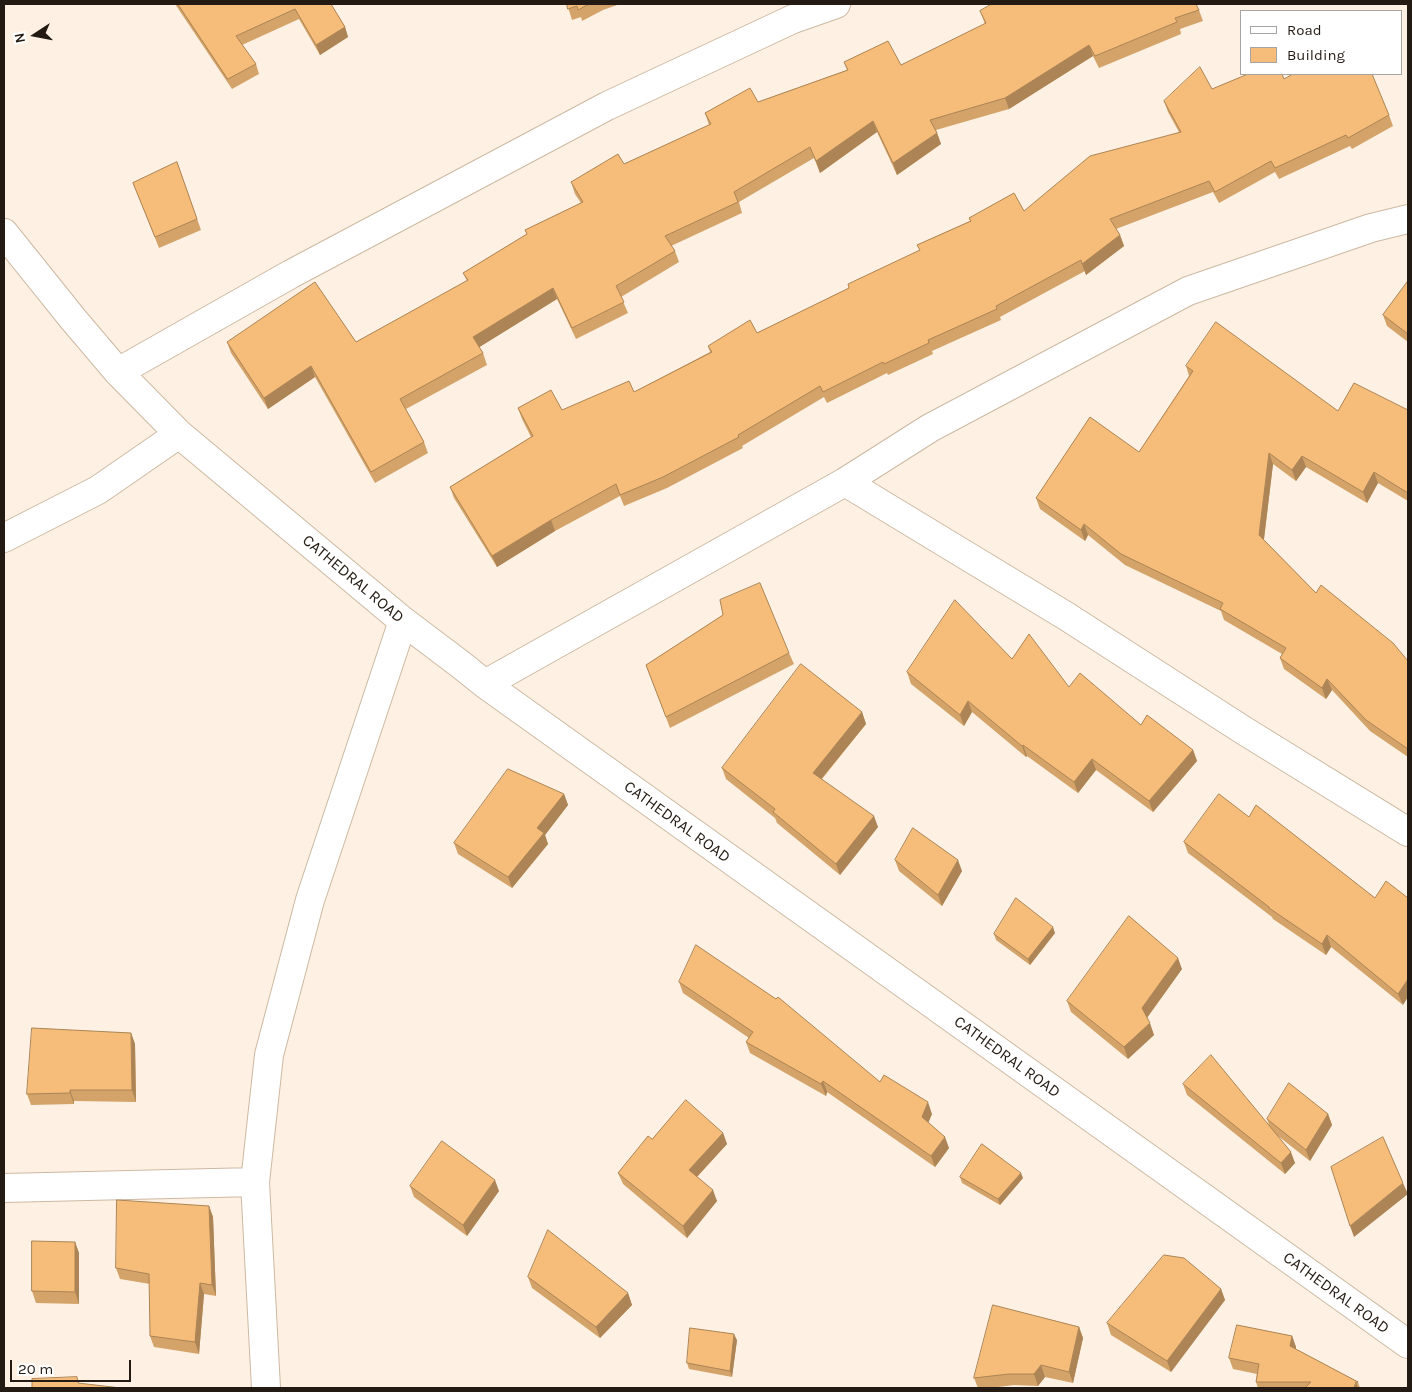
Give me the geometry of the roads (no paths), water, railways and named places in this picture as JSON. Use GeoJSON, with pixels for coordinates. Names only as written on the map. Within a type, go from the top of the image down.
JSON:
{"type":"FeatureCollection","features":[{"type":"Feature","properties":{"kind":"street"},"geometry":{"type":"LineString","coordinates":[[118,372],[291,274],[607,106],[793,19],[836,4]]}},
{"type":"Feature","properties":{"kind":"street"},"geometry":{"type":"LineString","coordinates":[[485,684],[845,482],[930,428],[1188,291],[1371,228],[1408,219]]}},
{"type":"Feature","properties":{"kind":"street","name":"CATHEDRAL ROAD"},"geometry":{"type":"LineString","coordinates":[[4,233],[72,319],[118,372],[178,434],[403,621],[485,684],[1408,1344]]}},
{"type":"Feature","properties":{"kind":"street"},"geometry":{"type":"LineString","coordinates":[[4,538],[98,490],[178,434]]}},
{"type":"Feature","properties":{"kind":"street"},"geometry":{"type":"LineString","coordinates":[[845,482],[1066,616],[1243,730],[1408,832]]}},
{"type":"Feature","properties":{"kind":"street"},"geometry":{"type":"LineString","coordinates":[[266,1388],[255,1182],[269,1055],[310,900],[403,621]]}},
{"type":"Feature","properties":{"kind":"street"},"geometry":{"type":"LineString","coordinates":[[4,1188],[255,1182]]}}]}
